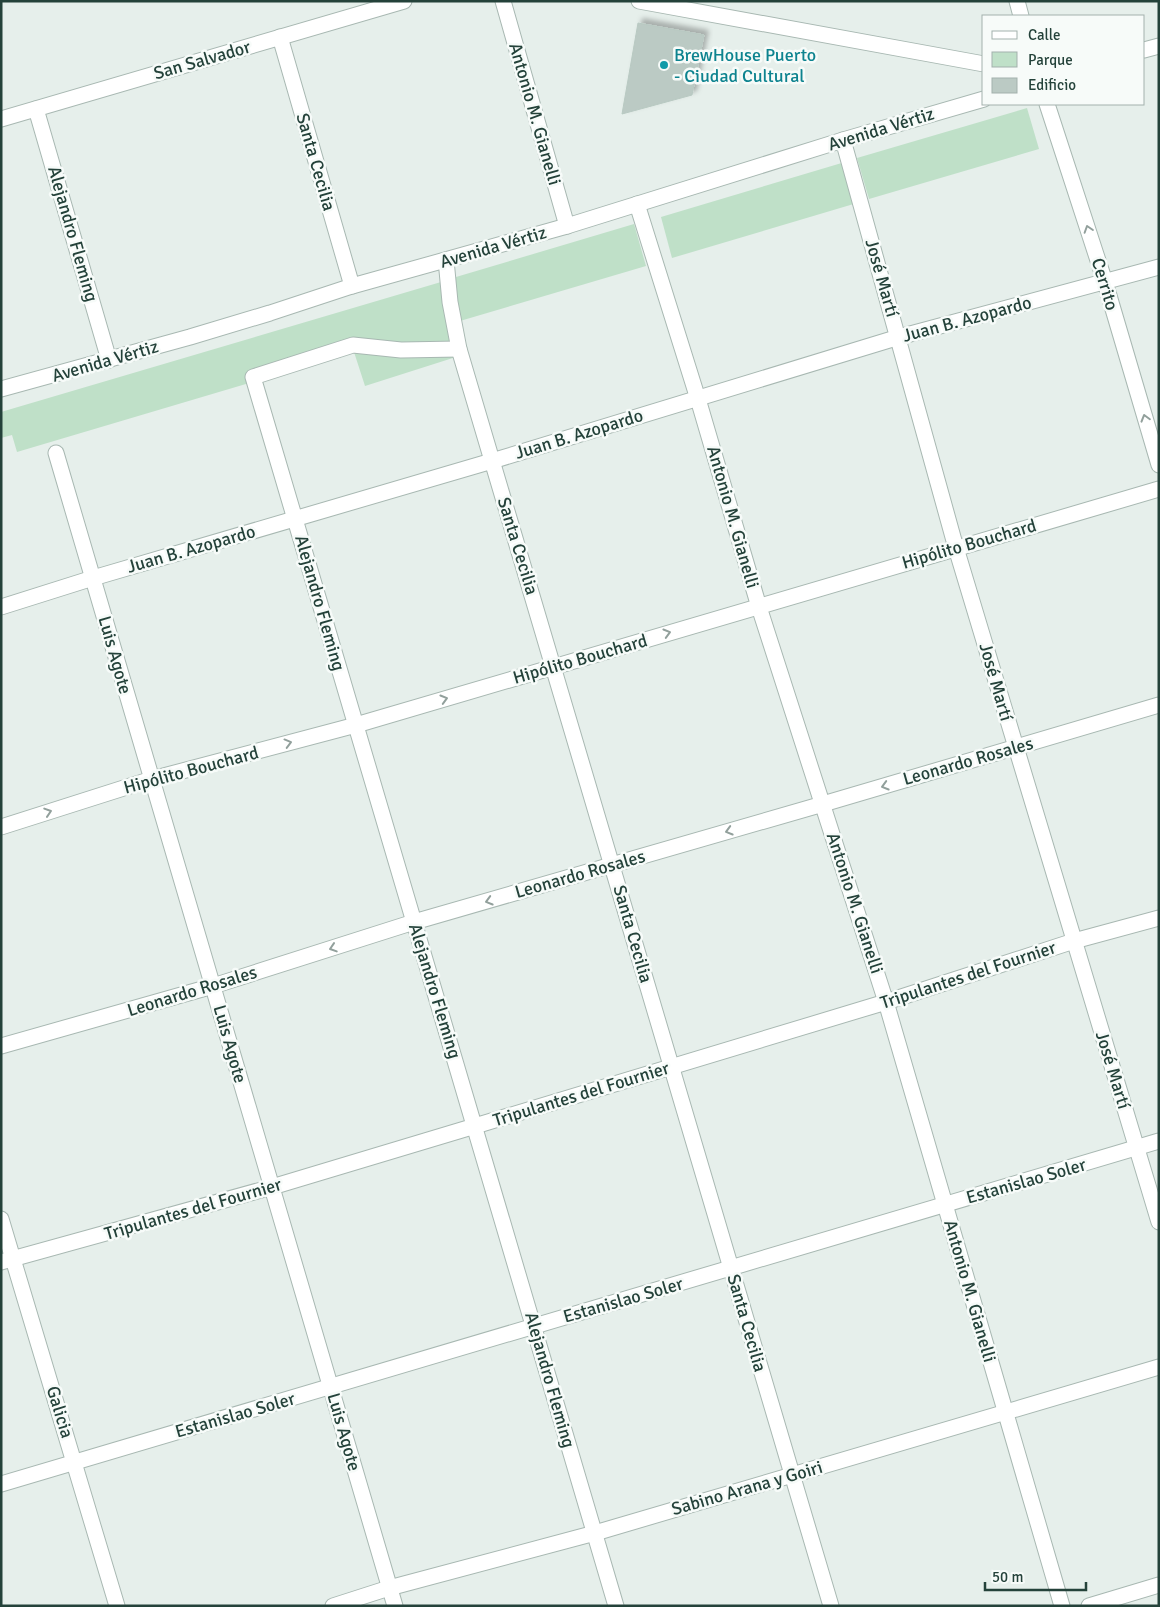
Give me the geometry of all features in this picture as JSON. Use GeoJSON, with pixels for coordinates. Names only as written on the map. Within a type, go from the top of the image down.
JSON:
{"type":"FeatureCollection","features":[{"type":"Feature","properties":{"kind":"street","name":"San Salvador"},"geometry":{"type":"LineString","coordinates":[[1,119],[404,1]]}},
{"type":"Feature","properties":{"kind":"street","name":"Antonio M. Gianelli"},"geometry":{"type":"LineString","coordinates":[[503,1],[567,226]]}},
{"type":"Feature","properties":{"kind":"street"},"geometry":{"type":"LineString","coordinates":[[639,1],[982,64]]}},
{"type":"Feature","properties":{"kind":"street"},"geometry":{"type":"LineString","coordinates":[[1017,1],[1021,15]]}},
{"type":"Feature","properties":{"kind":"street","name":"Santa Cecilia"},"geometry":{"type":"LineString","coordinates":[[280,37],[352,286]]}},
{"type":"Feature","properties":{"kind":"street"},"geometry":{"type":"LineString","coordinates":[[1145,50],[1159,46]]}},
{"type":"Feature","properties":{"kind":"street","name":"Avenida Vértiz"},"geometry":{"type":"LineString","coordinates":[[1,389],[109,360],[270,313],[352,286],[567,226],[843,140],[982,100]]}},
{"type":"Feature","properties":{"kind":"street","name":"Cerrito"},"geometry":{"type":"LineString","coordinates":[[1047,105],[1105,282],[1159,465]]}},
{"type":"Feature","properties":{"kind":"street","name":"Alejandro Fleming"},"geometry":{"type":"LineString","coordinates":[[36,109],[109,360]]}},
{"type":"Feature","properties":{"kind":"street","name":"José Martí"},"geometry":{"type":"LineString","coordinates":[[843,140],[956,548],[1159,1222]]}},
{"type":"Feature","properties":{"kind":"street","name":"Antonio M. Gianelli"},"geometry":{"type":"LineString","coordinates":[[637,204],[698,399],[759,607],[824,804],[886,1002],[1062,1606]]}},
{"type":"Feature","properties":{"kind":"street","name":"Santa Cecilia"},"geometry":{"type":"LineString","coordinates":[[446,260],[450,302],[459,349],[831,1606]]}},
{"type":"Feature","properties":{"kind":"street","name":"Juan B. Azopardo"},"geometry":{"type":"LineString","coordinates":[[1,607],[93,578],[492,461],[899,337],[1159,267]]}},
{"type":"Feature","properties":{"kind":"street","name":"Alejandro Fleming"},"geometry":{"type":"LineString","coordinates":[[459,349],[401,350],[353,345],[253,377],[616,1606]]}},
{"type":"Feature","properties":{"kind":"street","name":"Luis Agote"},"geometry":{"type":"LineString","coordinates":[[56,453],[394,1606]]}},
{"type":"Feature","properties":{"kind":"street","name":"Hipólito Bouchard"},"geometry":{"type":"LineString","coordinates":[[1,827],[152,779],[356,725],[1159,489]]}},
{"type":"Feature","properties":{"kind":"street","name":"Leonardo Rosales"},"geometry":{"type":"LineString","coordinates":[[1,1046],[212,986],[414,922],[1159,705]]}},
{"type":"Feature","properties":{"kind":"street","name":"Tripulantes del Fournier"},"geometry":{"type":"LineString","coordinates":[[8,1260],[272,1187],[886,1002],[1074,941],[1159,918]]}},
{"type":"Feature","properties":{"kind":"street","name":"Estanislao Soler"},"geometry":{"type":"LineString","coordinates":[[1,1484],[1159,1141]]}},
{"type":"Feature","properties":{"kind":"street","name":"Galicia"},"geometry":{"type":"LineString","coordinates":[[1,1219],[8,1260],[74,1462],[117,1606]]}},
{"type":"Feature","properties":{"kind":"street","name":"Sabino Arana y Goiri"},"geometry":{"type":"LineString","coordinates":[[333,1606],[389,1588],[595,1533],[1159,1367]]}},
{"type":"Feature","properties":{"kind":"street"},"geometry":{"type":"LineString","coordinates":[[1089,1606],[1159,1585]]}},
{"type":"Feature","properties":{"kind":"green space"},"geometry":{"type":"Polygon","coordinates":[[[1027,108],[1039,149],[869,199],[857,158],[1027,108]]]}},
{"type":"Feature","properties":{"kind":"green space"},"geometry":{"type":"Polygon","coordinates":[[[845,162],[857,203],[672,258],[661,217],[845,162]]]}},
{"type":"Feature","properties":{"kind":"green space"},"geometry":{"type":"Polygon","coordinates":[[[634,224],[646,266],[460,321],[455,300],[456,277],[634,224]]]}},
{"type":"Feature","properties":{"kind":"green space"},"geometry":{"type":"Polygon","coordinates":[[[441,282],[456,357],[365,386],[354,352],[17,452],[12,435],[1,438],[1,412],[441,282]]]}},
{"type":"Feature","properties":{"kind":"building","name":"BrewHouse Puerto - Ciudad Cultural"},"geometry":{"type":"Polygon","coordinates":[[[638,23],[704,35],[692,95],[622,114],[638,23]]]}},
{"type":"Feature","properties":{"kind":"place","name":"BrewHouse Puerto - Ciudad Cultural"},"geometry":{"type":"Point","coordinates":[664,65]}}]}
